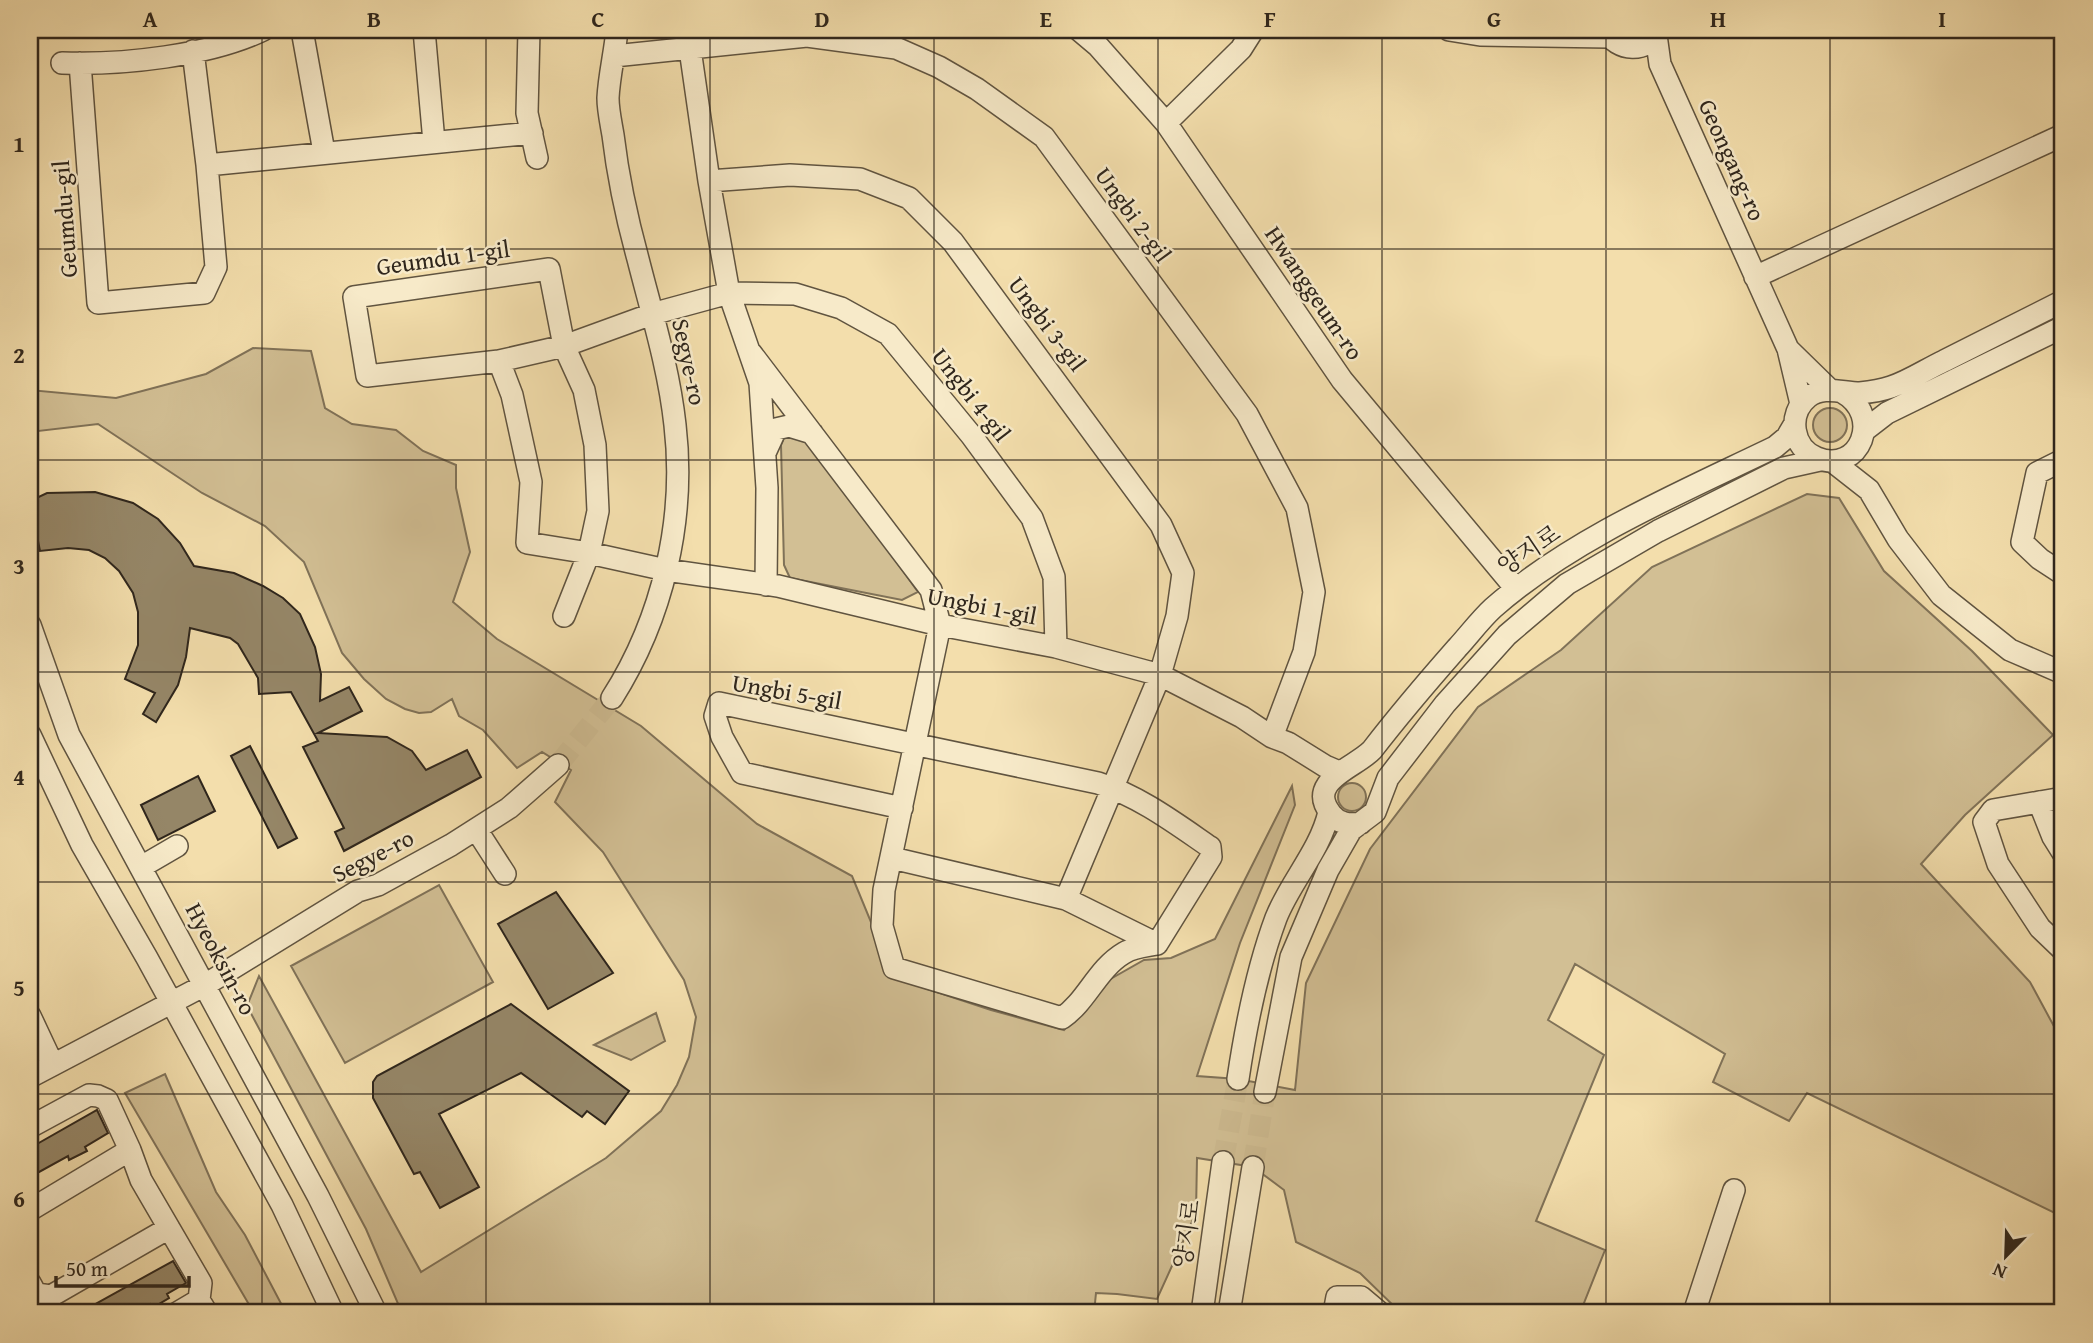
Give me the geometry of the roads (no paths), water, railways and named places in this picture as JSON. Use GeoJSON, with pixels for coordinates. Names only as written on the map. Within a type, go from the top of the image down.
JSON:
{"type":"FeatureCollection","features":[{"type":"Feature","properties":{"kind":"street","name":"Geumdu-gil"},"geometry":{"type":"LineString","coordinates":[[193,51],[216,267],[204,293],[98,303],[71,63],[94,64],[193,51],[248,37],[263,30]]}},
{"type":"Feature","properties":{"kind":"street"},"geometry":{"type":"LineString","coordinates":[[302,30],[324,152]]}},
{"type":"Feature","properties":{"kind":"street"},"geometry":{"type":"LineString","coordinates":[[424,30],[434,142]]}},
{"type":"Feature","properties":{"kind":"street"},"geometry":{"type":"LineString","coordinates":[[529,30],[527,113],[537,158]]}},
{"type":"Feature","properties":{"kind":"street","name":"Segye-ro"},"geometry":{"type":"LineString","coordinates":[[612,698],[637,655],[666,570],[674,526],[678,460],[668,383],[628,223],[614,145],[608,99],[617,30]]}},
{"type":"Feature","properties":{"kind":"street","name":"Hwanggeum-ro"},"geometry":{"type":"LineString","coordinates":[[1079,30],[1098,46],[1166,123],[1342,380],[1512,584]]}},
{"type":"Feature","properties":{"kind":"street"},"geometry":{"type":"LineString","coordinates":[[1166,123],[1241,49],[1253,30]]}},
{"type":"Feature","properties":{"kind":"street"},"geometry":{"type":"LineString","coordinates":[[1449,30],[1480,35],[1575,38],[1600,33],[1621,46],[1652,37]]}},
{"type":"Feature","properties":{"kind":"street","name":"Ungbi 2-gil"},"geometry":{"type":"LineString","coordinates":[[614,56],[807,36],[896,48],[939,67],[977,89],[1044,137],[1247,414],[1297,508],[1314,592],[1304,652],[1272,737]]}},
{"type":"Feature","properties":{"kind":"street","name":"Geongang-ro"},"geometry":{"type":"LineString","coordinates":[[1652,37],[1660,64],[1788,349]]}},
{"type":"Feature","properties":{"kind":"street"},"geometry":{"type":"LineString","coordinates":[[690,49],[729,293],[760,383],[767,488],[766,584]]}},
{"type":"Feature","properties":{"kind":"street"},"geometry":{"type":"LineString","coordinates":[[207,165],[531,133]]}},
{"type":"Feature","properties":{"kind":"street"},"geometry":{"type":"LineString","coordinates":[[1755,277],[2063,135]]}},
{"type":"Feature","properties":{"kind":"street","name":"Ungbi 3-gil"},"geometry":{"type":"LineString","coordinates":[[709,181],[790,175],[860,179],[909,198],[953,242],[1161,525],[1183,573],[1177,616],[1160,675]]}},
{"type":"Feature","properties":{"kind":"street","name":"Geumdu 1-gil"},"geometry":{"type":"LineString","coordinates":[[564,617],[589,553],[598,511],[596,445],[584,390],[564,346],[549,269],[354,297],[367,376],[499,361],[564,346],[652,314]]}},
{"type":"Feature","properties":{"kind":"street","name":"Ungbi 4-gil"},"geometry":{"type":"LineString","coordinates":[[652,314],[729,293],[794,294],[841,308],[888,334],[971,435],[1032,518],[1054,577],[1056,647]]}},
{"type":"Feature","properties":{"kind":"street"},"geometry":{"type":"LineString","coordinates":[[1869,490],[1826,460],[1809,455],[1801,447],[1794,425],[1801,404],[1809,396],[1819,391],[1876,390],[1892,387],[2063,301]]}},
{"type":"Feature","properties":{"kind":"street"},"geometry":{"type":"LineString","coordinates":[[1826,460],[1844,458],[1854,451],[1863,436],[1887,413],[2063,327]]}},
{"type":"Feature","properties":{"kind":"street"},"geometry":{"type":"LineString","coordinates":[[1788,349],[1836,391],[1852,397],[1860,407],[1864,418],[1863,436],[1869,490],[1898,539],[1941,595],[2010,650],[2063,673]]}},
{"type":"Feature","properties":{"kind":"street"},"geometry":{"type":"LineString","coordinates":[[1788,349],[1801,404]]}},
{"type":"Feature","properties":{"kind":"street"},"geometry":{"type":"LineString","coordinates":[[751,353],[931,590],[940,625],[884,890],[882,926],[894,968],[1062,1018],[1075,1009],[1099,975],[1126,951],[1157,944]]}},
{"type":"Feature","properties":{"kind":"street"},"geometry":{"type":"LineString","coordinates":[[499,361],[512,395],[531,482],[527,544],[589,553],[666,570]]}},
{"type":"Feature","properties":{"kind":"street","name":"양지로"},"geometry":{"type":"LineString","coordinates":[[1344,772],[1399,717],[1490,610],[1521,585],[1652,506],[1775,447],[1787,437],[1794,425]]}},
{"type":"Feature","properties":{"kind":"street"},"geometry":{"type":"LineString","coordinates":[[764,455],[776,429],[789,426],[812,433]]}},
{"type":"Feature","properties":{"kind":"street","name":"양지로"},"geometry":{"type":"LineString","coordinates":[[1384,787],[1444,704],[1507,635],[1567,584],[1620,552],[1784,468],[1826,460]]}},
{"type":"Feature","properties":{"kind":"street"},"geometry":{"type":"LineString","coordinates":[[2063,460],[2037,473],[2021,542],[2063,574]]}},
{"type":"Feature","properties":{"kind":"street"},"geometry":{"type":"LineString","coordinates":[[1399,717],[1417,684],[1487,603],[1576,542],[1595,538]]}},
{"type":"Feature","properties":{"kind":"street","name":"Ungbi 1-gil"},"geometry":{"type":"LineString","coordinates":[[666,570],[766,584],[940,625],[1056,647],[1160,675],[1242,717],[1325,766],[1344,772]]}},
{"type":"Feature","properties":{"kind":"street","name":"Hyeoksin-ro"},"geometry":{"type":"LineString","coordinates":[[30,625],[69,735],[318,1196],[376,1313]]}},
{"type":"Feature","properties":{"kind":"street"},"geometry":{"type":"LineString","coordinates":[[1066,899],[1160,675]]}},
{"type":"Feature","properties":{"kind":"street","name":"Ungbi 5-gil"},"geometry":{"type":"LineString","coordinates":[[902,808],[742,773],[722,737],[715,716],[719,703],[1112,787],[1156,810],[1210,848],[1211,857],[1157,944]]}},
{"type":"Feature","properties":{"kind":"street"},"geometry":{"type":"LineString","coordinates":[[30,735],[82,845],[282,1205],[333,1313]]}},
{"type":"Feature","properties":{"kind":"street","name":"Segye-ro"},"geometry":{"type":"LineString","coordinates":[[172,1003],[358,891],[378,885],[476,829],[509,808],[558,765]]}},
{"type":"Feature","properties":{"kind":"street"},"geometry":{"type":"LineString","coordinates":[[1238,1079],[1248,1016],[1277,917],[1326,821],[1325,804],[1344,772],[1357,769],[1384,787],[1375,812],[1351,830],[1345,838],[1328,870],[1291,957],[1265,1091]]}},
{"type":"Feature","properties":{"kind":"street"},"geometry":{"type":"LineString","coordinates":[[2063,798],[1993,810],[1984,822],[1998,864],[2040,928],[2063,950]]}},
{"type":"Feature","properties":{"kind":"street"},"geometry":{"type":"LineString","coordinates":[[2039,802],[2053,837],[2063,853]]}},
{"type":"Feature","properties":{"kind":"street"},"geometry":{"type":"LineString","coordinates":[[1326,821],[1361,823]]}},
{"type":"Feature","properties":{"kind":"street"},"geometry":{"type":"LineString","coordinates":[[476,829],[505,874]]}},
{"type":"Feature","properties":{"kind":"street"},"geometry":{"type":"LineString","coordinates":[[141,867],[177,846]]}},
{"type":"Feature","properties":{"kind":"street"},"geometry":{"type":"LineString","coordinates":[[892,858],[1066,899],[1157,944]]}},
{"type":"Feature","properties":{"kind":"street"},"geometry":{"type":"LineString","coordinates":[[30,1077],[172,1003]]}},
{"type":"Feature","properties":{"kind":"street"},"geometry":{"type":"LineString","coordinates":[[30,1016],[53,1065]]}},
{"type":"Feature","properties":{"kind":"street"},"geometry":{"type":"LineString","coordinates":[[30,1127],[89,1096],[107,1100],[141,1180],[201,1283],[203,1307],[177,1313]]}},
{"type":"Feature","properties":{"kind":"street"},"geometry":{"type":"LineString","coordinates":[[30,1210],[130,1150]]}},
{"type":"Feature","properties":{"kind":"street","name":"양지로"},"geometry":{"type":"LineString","coordinates":[[1202,1313],[1223,1162]]}},
{"type":"Feature","properties":{"kind":"street"},"geometry":{"type":"LineString","coordinates":[[1229,1313],[1253,1167]]}},
{"type":"Feature","properties":{"kind":"street"},"geometry":{"type":"LineString","coordinates":[[1694,1313],[1734,1190]]}},
{"type":"Feature","properties":{"kind":"street"},"geometry":{"type":"LineString","coordinates":[[30,1283],[36,1294],[51,1296],[169,1228]]}},
{"type":"Feature","properties":{"kind":"street"},"geometry":{"type":"LineString","coordinates":[[1334,1313],[1338,1297],[1361,1297],[1380,1313]]}},
{"type":"Feature","properties":{"kind":"tunnel"},"geometry":{"type":"LineString","coordinates":[[558,765],[612,698]]}},
{"type":"Feature","properties":{"kind":"tunnel"},"geometry":{"type":"LineString","coordinates":[[1223,1162],[1238,1079]]}},
{"type":"Feature","properties":{"kind":"tunnel"},"geometry":{"type":"LineString","coordinates":[[1253,1167],[1265,1092]]}}]}
